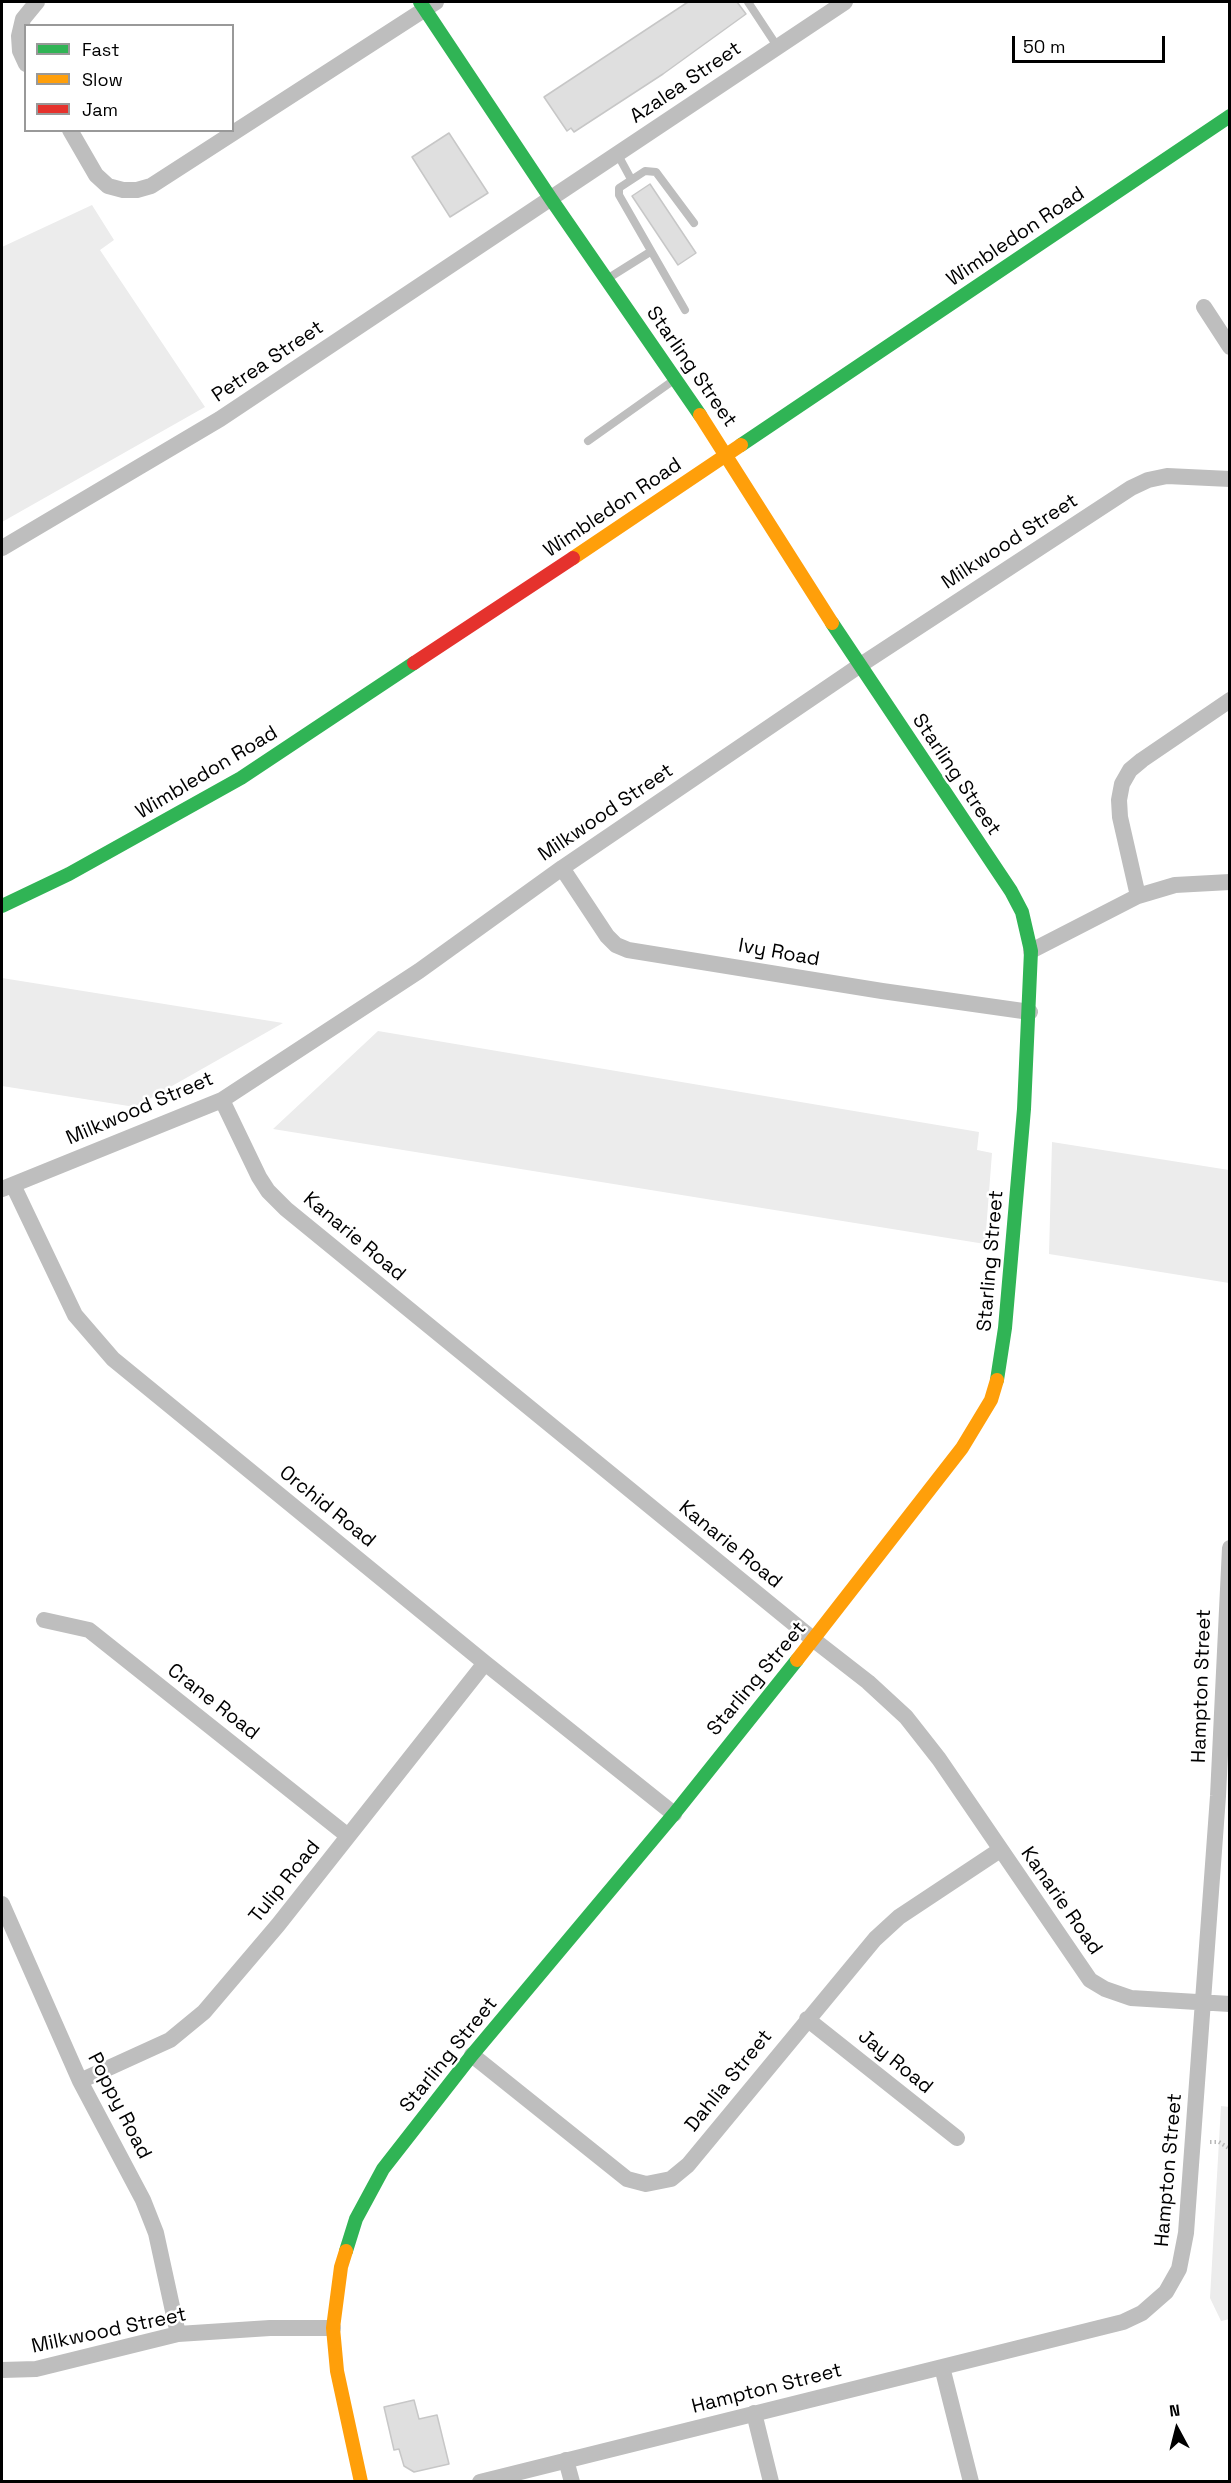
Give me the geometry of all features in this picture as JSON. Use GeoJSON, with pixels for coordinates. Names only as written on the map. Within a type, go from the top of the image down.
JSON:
{"type":"FeatureCollection","features":[{"type":"Feature","properties":{"kind":"street"},"geometry":{"type":"LineString","coordinates":[[24,60],[20,51],[19,36],[22,19],[36,2]]}},
{"type":"Feature","properties":{"kind":"street","name":"Azalea Street"},"geometry":{"type":"LineString","coordinates":[[551,199],[845,2]]}},
{"type":"Feature","properties":{"kind":"street"},"geometry":{"type":"LineString","coordinates":[[234,131],[427,4]]}},
{"type":"Feature","properties":{"kind":"street","name":"Starling Street"},"geometry":{"type":"LineString","coordinates":[[361,2481],[339,2383],[333,2328],[341,2267],[356,2219],[383,2169],[472,2055],[674,1814],[745,1722],[814,1641],[962,1449],[992,1400],[1000,1369],[1005,1328],[1030,1012],[1031,951],[1022,912],[1011,891],[859,666],[727,455],[551,199],[427,4]]}},
{"type":"Feature","properties":{"kind":"street","name":"Wimbledon Road"},"geometry":{"type":"LineString","coordinates":[[2,906],[69,874],[242,778],[1230,116]]}},
{"type":"Feature","properties":{"kind":"street"},"geometry":{"type":"LineString","coordinates":[[71,132],[96,175],[108,186],[123,190],[136,190],[151,186],[233,132]]}},
{"type":"Feature","properties":{"kind":"street","name":"Petrea Street"},"geometry":{"type":"LineString","coordinates":[[2,548],[220,419],[551,199]]}},
{"type":"Feature","properties":{"kind":"street"},"geometry":{"type":"LineString","coordinates":[[1204,307],[1230,347]]}},
{"type":"Feature","properties":{"kind":"street","name":"Milkwood Street"},"geometry":{"type":"LineString","coordinates":[[7,1187],[222,1100],[419,971],[562,868],[859,666],[1131,488],[1148,480],[1167,476],[1230,479]]}},
{"type":"Feature","properties":{"kind":"street"},"geometry":{"type":"LineString","coordinates":[[1138,896],[1120,817],[1119,800],[1122,784],[1130,770],[1142,760],[1230,700]]}},
{"type":"Feature","properties":{"kind":"street","name":"Ivy Road"},"geometry":{"type":"LineString","coordinates":[[562,868],[607,936],[616,945],[628,950],[882,991],[1030,1012]]}},
{"type":"Feature","properties":{"kind":"street"},"geometry":{"type":"LineString","coordinates":[[1031,951],[1138,896],[1175,885],[1230,882]]}},
{"type":"Feature","properties":{"kind":"street","name":"Kanarie Road"},"geometry":{"type":"LineString","coordinates":[[222,1100],[259,1177],[268,1191],[286,1209],[814,1641],[868,1682],[906,1717],[939,1759],[1090,1980],[1105,1989],[1131,1998],[1230,2004]]}},
{"type":"Feature","properties":{"kind":"street","name":"Orchid Road"},"geometry":{"type":"LineString","coordinates":[[7,1187],[75,1315],[113,1359],[485,1664],[674,1814]]}},
{"type":"Feature","properties":{"kind":"street","name":"Hampton Street"},"geometry":{"type":"LineString","coordinates":[[480,2481],[1123,2322],[1142,2313],[1166,2292],[1179,2270],[1186,2233],[1218,1796],[1230,1548]]}},
{"type":"Feature","properties":{"kind":"street","name":"Crane Road"},"geometry":{"type":"LineString","coordinates":[[44,1620],[89,1630],[348,1836]]}},
{"type":"Feature","properties":{"kind":"street","name":"Tulip Road"},"geometry":{"type":"LineString","coordinates":[[80,2081],[170,2040],[204,2012],[263,1942],[485,1664]]}},
{"type":"Feature","properties":{"kind":"street","name":"Dahlia Street"},"geometry":{"type":"LineString","coordinates":[[472,2055],[627,2180],[646,2184],[671,2179],[688,2165],[875,1939],[899,1917],[1000,1850]]}},
{"type":"Feature","properties":{"kind":"street","name":"Poppy Road"},"geometry":{"type":"LineString","coordinates":[[2,1904],[80,2081],[143,2200],[156,2232],[178,2334]]}},
{"type":"Feature","properties":{"kind":"street","name":"Jay Road"},"geometry":{"type":"LineString","coordinates":[[807,2019],[957,2138]]}},
{"type":"Feature","properties":{"kind":"street","name":"Milkwood Street"},"geometry":{"type":"LineString","coordinates":[[2,2370],[36,2369],[178,2334],[270,2328],[333,2328]]}},
{"type":"Feature","properties":{"kind":"street"},"geometry":{"type":"LineString","coordinates":[[942,2367],[971,2481]]}},
{"type":"Feature","properties":{"kind":"street"},"geometry":{"type":"LineString","coordinates":[[754,2413],[771,2481]]}},
{"type":"Feature","properties":{"kind":"street"},"geometry":{"type":"LineString","coordinates":[[566,2460],[572,2481]]}},
{"type":"Feature","properties":{"kind":"lane"},"geometry":{"type":"LineString","coordinates":[[748,2],[777,46]]}},
{"type":"Feature","properties":{"kind":"lane"},"geometry":{"type":"LineString","coordinates":[[618,155],[631,179]]}},
{"type":"Feature","properties":{"kind":"lane"},"geometry":{"type":"LineString","coordinates":[[686,310],[650,252],[618,193],[619,188],[645,171],[656,172],[694,223]]}},
{"type":"Feature","properties":{"kind":"lane"},"geometry":{"type":"LineString","coordinates":[[607,280],[650,252]]}},
{"type":"Feature","properties":{"kind":"lane"},"geometry":{"type":"LineString","coordinates":[[588,441],[675,379]]}},
{"type":"Feature","properties":{"kind":"shaded area"},"geometry":{"type":"Polygon","coordinates":[[[92,205],[114,240],[100,250],[205,407],[2,522],[2,247],[92,205]]]}},
{"type":"Feature","properties":{"kind":"shaded area"},"geometry":{"type":"Polygon","coordinates":[[[2,978],[283,1023],[135,1107],[2,1086],[2,978]]]}},
{"type":"Feature","properties":{"kind":"shaded area"},"geometry":{"type":"Polygon","coordinates":[[[378,1031],[979,1132],[977,1150],[992,1153],[985,1244],[273,1129],[378,1031]]]}},
{"type":"Feature","properties":{"kind":"shaded area"},"geometry":{"type":"Polygon","coordinates":[[[1052,1142],[1229,1170],[1229,1283],[1049,1254],[1052,1142]]]}},
{"type":"Feature","properties":{"kind":"shaded area"},"geometry":{"type":"Polygon","coordinates":[[[1221,2106],[1230,2107],[1230,2319],[1221,2321],[1210,2298],[1221,2106]]]}},
{"type":"Feature","properties":{"kind":"building"},"geometry":{"type":"Polygon","coordinates":[[[688,2],[737,2],[746,14],[663,74],[574,132],[571,128],[567,131],[544,97],[688,2]]]}},
{"type":"Feature","properties":{"kind":"building"},"geometry":{"type":"Polygon","coordinates":[[[449,133],[488,193],[450,217],[412,157],[449,133]]]}},
{"type":"Feature","properties":{"kind":"building"},"geometry":{"type":"Polygon","coordinates":[[[650,184],[696,253],[678,265],[632,196],[650,184]]]}},
{"type":"Feature","properties":{"kind":"building"},"geometry":{"type":"Polygon","coordinates":[[[414,2400],[419,2419],[437,2415],[449,2464],[414,2472],[404,2466],[399,2449],[394,2450],[384,2407],[414,2400]]]}},
{"type":"Feature","properties":{"kind":"traffic: fast"},"geometry":{"type":"LineString","coordinates":[[420,2],[551,199],[700,415]]}},
{"type":"Feature","properties":{"kind":"traffic: fast"},"geometry":{"type":"LineString","coordinates":[[741,445],[1230,116]]}},
{"type":"Feature","properties":{"kind":"traffic: fast"},"geometry":{"type":"LineString","coordinates":[[832,623],[1011,891],[1022,912],[1031,951],[1024,1109],[1005,1328],[997,1380]]}},
{"type":"Feature","properties":{"kind":"traffic: fast"},"geometry":{"type":"LineString","coordinates":[[2,906],[69,874],[241,778],[414,663]]}},
{"type":"Feature","properties":{"kind":"traffic: fast"},"geometry":{"type":"LineString","coordinates":[[346,2251],[356,2219],[383,2169],[472,2055],[674,1814],[797,1660]]}},
{"type":"Feature","properties":{"kind":"traffic: slow"},"geometry":{"type":"LineString","coordinates":[[700,415],[832,623]]}},
{"type":"Feature","properties":{"kind":"traffic: slow"},"geometry":{"type":"LineString","coordinates":[[573,558],[741,445]]}},
{"type":"Feature","properties":{"kind":"traffic: slow"},"geometry":{"type":"LineString","coordinates":[[797,1660],[962,1448],[991,1400],[997,1380]]}},
{"type":"Feature","properties":{"kind":"traffic: slow"},"geometry":{"type":"LineString","coordinates":[[346,2251],[341,2267],[333,2328],[337,2371],[361,2482]]}},
{"type":"Feature","properties":{"kind":"traffic: jam"},"geometry":{"type":"LineString","coordinates":[[414,663],[573,558]]}}]}
